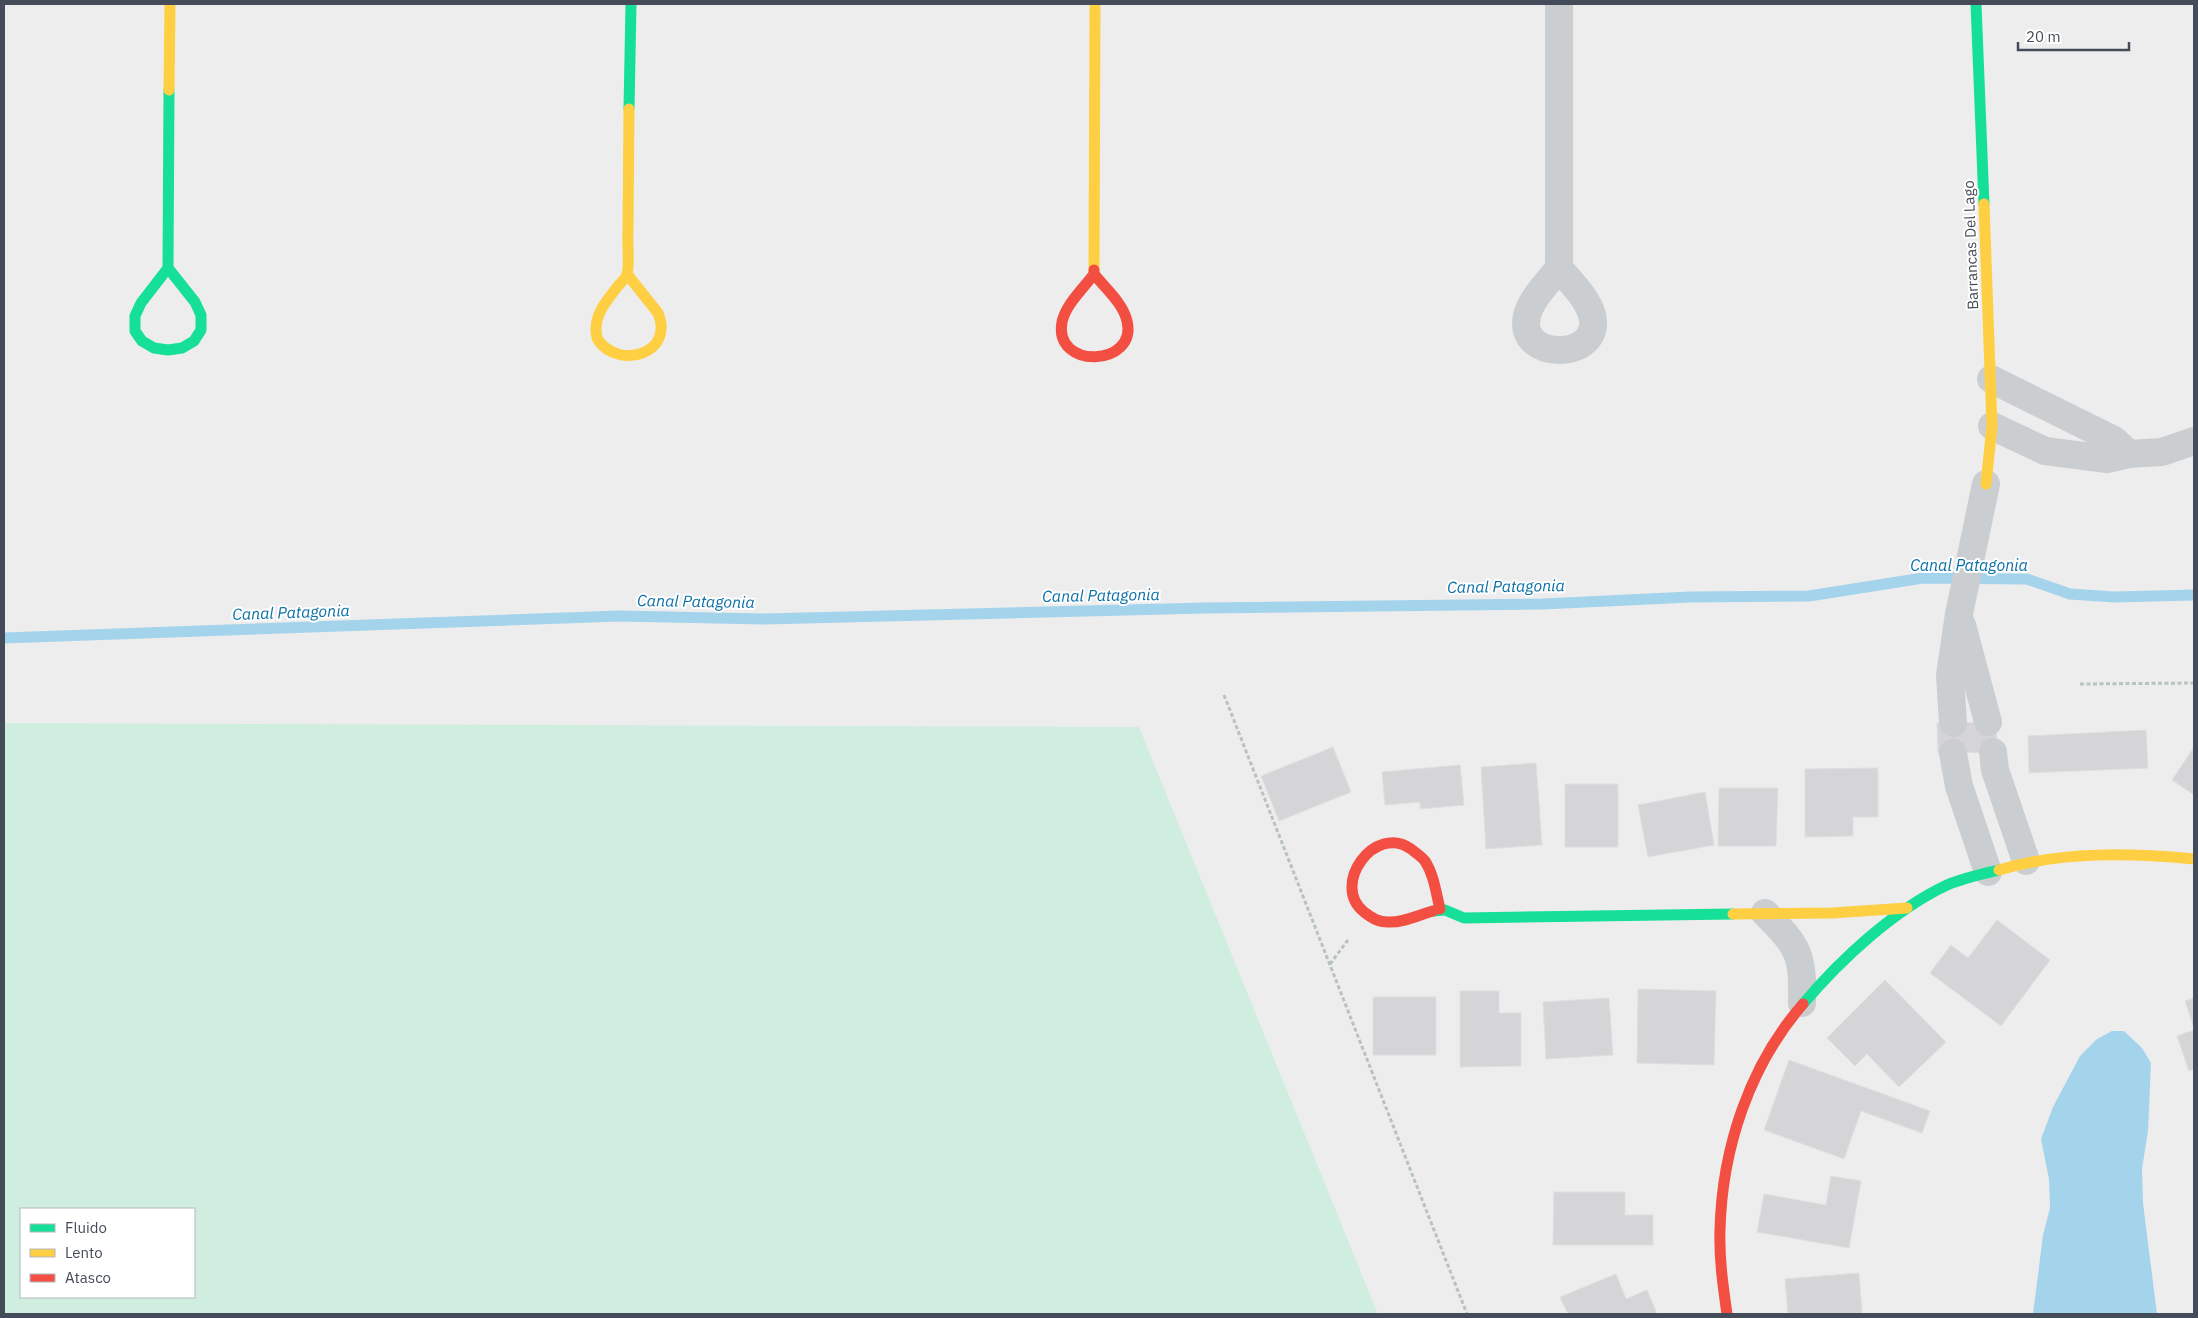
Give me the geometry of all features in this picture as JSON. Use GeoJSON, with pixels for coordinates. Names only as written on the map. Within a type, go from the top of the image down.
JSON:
{"type":"FeatureCollection","features":[{"type":"Feature","properties":{"kind":"street"},"geometry":{"type":"LineString","coordinates":[[168,268],[194,301],[201,317],[200,333],[192,344],[168,351],[145,344],[137,333],[135,317],[142,302],[168,268],[170,4]]}},
{"type":"Feature","properties":{"kind":"street"},"geometry":{"type":"LineString","coordinates":[[626,274],[655,306],[662,322],[660,338],[653,349],[645,353],[629,356],[605,350],[598,339],[595,324],[601,308],[626,274],[630,4]]}},
{"type":"Feature","properties":{"kind":"street"},"geometry":{"type":"LineString","coordinates":[[1094,4],[1094,274],[1068,309],[1061,324],[1063,340],[1071,351],[1095,358],[1118,350],[1126,339],[1128,323],[1121,308],[1094,274]]}},
{"type":"Feature","properties":{"kind":"street"},"geometry":{"type":"LineString","coordinates":[[1559,4],[1559,268]]}},
{"type":"Feature","properties":{"kind":"street","name":"Barrancas Del Lago"},"geometry":{"type":"LineString","coordinates":[[1976,4],[1992,426],[1986,484]]}},
{"type":"Feature","properties":{"kind":"street"},"geometry":{"type":"LineString","coordinates":[[1991,380],[2114,440],[2129,454]]}},
{"type":"Feature","properties":{"kind":"street"},"geometry":{"type":"LineString","coordinates":[[1992,426],[2045,451],[2107,459],[2129,454],[2162,452],[2194,441]]}},
{"type":"Feature","properties":{"kind":"street"},"geometry":{"type":"LineString","coordinates":[[1953,723],[1950,675],[1959,614],[1986,484]]}},
{"type":"Feature","properties":{"kind":"street"},"geometry":{"type":"LineString","coordinates":[[1959,614],[1988,722]]}},
{"type":"Feature","properties":{"kind":"street"},"geometry":{"type":"LineString","coordinates":[[1993,752],[1995,770],[2026,861]]}},
{"type":"Feature","properties":{"kind":"street"},"geometry":{"type":"LineString","coordinates":[[1952,753],[1959,786],[1988,872]]}},
{"type":"Feature","properties":{"kind":"street"},"geometry":{"type":"LineString","coordinates":[[1440,910],[1426,864],[1422,857],[1411,848],[1397,842],[1383,843],[1368,851],[1357,864],[1352,880],[1353,898],[1360,910],[1372,918],[1386,922],[1403,921],[1440,910],[1464,918],[1764,913],[1832,914],[1907,908]]}},
{"type":"Feature","properties":{"kind":"street"},"geometry":{"type":"LineString","coordinates":[[1727,1314],[1722,1274],[1720,1228],[1725,1178],[1735,1135],[1764,1058],[1802,1003],[1844,959],[1907,908],[1944,886],[2026,861],[2104,853],[2194,859]]}},
{"type":"Feature","properties":{"kind":"street"},"geometry":{"type":"LineString","coordinates":[[1764,913],[1783,932],[1797,951],[1803,970],[1802,1003]]}},
{"type":"Feature","properties":{"kind":"path"},"geometry":{"type":"LineString","coordinates":[[2080,684],[2194,683]]}},
{"type":"Feature","properties":{"kind":"path"},"geometry":{"type":"LineString","coordinates":[[1224,695],[1467,1314]]}},
{"type":"Feature","properties":{"kind":"green space"},"geometry":{"type":"Polygon","coordinates":[[[4,723],[1139,727],[1378,1314],[4,1314],[4,723]]]}},
{"type":"Feature","properties":{"kind":"water"},"geometry":{"type":"Polygon","coordinates":[[[2112,1031],[2124,1031],[2142,1048],[2151,1063],[2148,1131],[2142,1169],[2143,1203],[2157,1314],[2033,1314],[2043,1235],[2050,1208],[2049,1179],[2041,1139],[2053,1107],[2080,1056],[2097,1039],[2112,1031]]]}},
{"type":"Feature","properties":{"kind":"building"},"geometry":{"type":"Polygon","coordinates":[[[1996,722],[1997,752],[1938,753],[1937,723],[1996,722]]]}},
{"type":"Feature","properties":{"kind":"building"},"geometry":{"type":"Polygon","coordinates":[[[2146,730],[2148,768],[2029,773],[2028,736],[2146,730]]]}},
{"type":"Feature","properties":{"kind":"building"},"geometry":{"type":"Polygon","coordinates":[[[1333,747],[1351,792],[1279,821],[1261,776],[1333,747]]]}},
{"type":"Feature","properties":{"kind":"building"},"geometry":{"type":"Polygon","coordinates":[[[2194,747],[2194,795],[2172,780],[2194,747]]]}},
{"type":"Feature","properties":{"kind":"building"},"geometry":{"type":"Polygon","coordinates":[[[1536,763],[1542,845],[1486,849],[1481,767],[1536,763]]]}},
{"type":"Feature","properties":{"kind":"building"},"geometry":{"type":"Polygon","coordinates":[[[1460,765],[1464,805],[1420,809],[1420,802],[1385,805],[1382,772],[1460,765]]]}},
{"type":"Feature","properties":{"kind":"building"},"geometry":{"type":"Polygon","coordinates":[[[1878,768],[1878,817],[1853,817],[1853,836],[1805,837],[1805,769],[1878,768]]]}},
{"type":"Feature","properties":{"kind":"building"},"geometry":{"type":"Polygon","coordinates":[[[1565,784],[1618,784],[1618,847],[1565,847],[1565,784]]]}},
{"type":"Feature","properties":{"kind":"building"},"geometry":{"type":"Polygon","coordinates":[[[1719,788],[1778,788],[1776,846],[1718,846],[1719,788]]]}},
{"type":"Feature","properties":{"kind":"building"},"geometry":{"type":"Polygon","coordinates":[[[1705,792],[1714,845],[1648,857],[1638,805],[1705,792]]]}},
{"type":"Feature","properties":{"kind":"building"},"geometry":{"type":"Polygon","coordinates":[[[1997,920],[2050,960],[2001,1026],[1930,973],[1951,945],[1968,958],[1997,920]]]}},
{"type":"Feature","properties":{"kind":"building"},"geometry":{"type":"Polygon","coordinates":[[[1885,980],[1946,1042],[1899,1087],[1867,1054],[1855,1066],[1827,1038],[1885,980]]]}},
{"type":"Feature","properties":{"kind":"building"},"geometry":{"type":"Polygon","coordinates":[[[1638,989],[1716,991],[1714,1065],[1637,1063],[1638,989]]]}},
{"type":"Feature","properties":{"kind":"building"},"geometry":{"type":"Polygon","coordinates":[[[1460,991],[1499,991],[1499,1013],[1521,1013],[1521,1066],[1460,1067],[1460,991]]]}},
{"type":"Feature","properties":{"kind":"building"},"geometry":{"type":"Polygon","coordinates":[[[1373,997],[1436,997],[1436,1055],[1373,1055],[1373,997]]]}},
{"type":"Feature","properties":{"kind":"building"},"geometry":{"type":"Polygon","coordinates":[[[1609,998],[1613,1055],[1546,1059],[1543,1002],[1609,998]]]}},
{"type":"Feature","properties":{"kind":"building"},"geometry":{"type":"Polygon","coordinates":[[[2194,998],[2194,1028],[2185,1001],[2194,998]]]}},
{"type":"Feature","properties":{"kind":"building"},"geometry":{"type":"Polygon","coordinates":[[[2194,1030],[2194,1069],[2189,1071],[2177,1036],[2194,1030]]]}},
{"type":"Feature","properties":{"kind":"building"},"geometry":{"type":"Polygon","coordinates":[[[1789,1060],[1930,1111],[1922,1133],[1861,1111],[1844,1159],[1764,1130],[1789,1060]]]}},
{"type":"Feature","properties":{"kind":"building"},"geometry":{"type":"Polygon","coordinates":[[[1831,1176],[1861,1181],[1849,1248],[1757,1232],[1764,1194],[1826,1205],[1831,1176]]]}},
{"type":"Feature","properties":{"kind":"building"},"geometry":{"type":"Polygon","coordinates":[[[1554,1192],[1625,1192],[1625,1215],[1653,1215],[1653,1245],[1553,1245],[1554,1192]]]}},
{"type":"Feature","properties":{"kind":"building"},"geometry":{"type":"Polygon","coordinates":[[[1859,1273],[1862,1314],[1788,1314],[1785,1279],[1859,1273]]]}},
{"type":"Feature","properties":{"kind":"building"},"geometry":{"type":"Polygon","coordinates":[[[1616,1274],[1626,1299],[1647,1290],[1657,1314],[1568,1314],[1560,1297],[1616,1274]]]}},
{"type":"Feature","properties":{"kind":"waterway","name":"Canal Patagonia"},"geometry":{"type":"LineString","coordinates":[[4,638],[619,616],[764,619],[1205,608],[1543,604],[1690,597],[1809,596],[1923,578],[2027,579],[2070,594],[2114,597],[2194,595]]}},
{"type":"Feature","properties":{"kind":"traffic: fast"},"geometry":{"type":"LineString","coordinates":[[629,109],[631,4]]}},
{"type":"Feature","properties":{"kind":"traffic: fast"},"geometry":{"type":"LineString","coordinates":[[1976,4],[1984,204]]}},
{"type":"Feature","properties":{"kind":"traffic: fast"},"geometry":{"type":"LineString","coordinates":[[168,268],[195,302],[201,315],[201,330],[194,341],[182,348],[168,350],[154,348],[142,341],[135,331],[135,316],[141,303],[168,268],[169,90]]}},
{"type":"Feature","properties":{"kind":"traffic: fast"},"geometry":{"type":"LineString","coordinates":[[1803,1004],[1851,953],[1907,908],[1947,885],[1999,870]]}},
{"type":"Feature","properties":{"kind":"traffic: fast"},"geometry":{"type":"LineString","coordinates":[[1433,911],[1445,910],[1464,918],[1733,914]]}},
{"type":"Feature","properties":{"kind":"traffic: slow"},"geometry":{"type":"LineString","coordinates":[[169,90],[170,4]]}},
{"type":"Feature","properties":{"kind":"traffic: slow"},"geometry":{"type":"LineString","coordinates":[[1094,270],[1095,4]]}},
{"type":"Feature","properties":{"kind":"traffic: slow"},"geometry":{"type":"LineString","coordinates":[[627,274],[658,313],[661,327],[659,339],[652,347],[642,353],[631,355],[619,354],[607,349],[596,336],[600,311],[626,277],[628,270],[629,109]]}},
{"type":"Feature","properties":{"kind":"traffic: slow"},"geometry":{"type":"LineString","coordinates":[[1984,204],[1992,426],[1986,484]]}},
{"type":"Feature","properties":{"kind":"traffic: slow"},"geometry":{"type":"LineString","coordinates":[[1999,870],[2047,859],[2096,855],[2194,859]]}},
{"type":"Feature","properties":{"kind":"traffic: slow"},"geometry":{"type":"LineString","coordinates":[[1733,914],[1832,913],[1907,908]]}},
{"type":"Feature","properties":{"kind":"traffic: jam"},"geometry":{"type":"LineString","coordinates":[[1094,270],[1094,274],[1067,309],[1062,322],[1063,338],[1070,349],[1082,355],[1095,357],[1109,354],[1120,347],[1127,336],[1127,321],[1118,302],[1094,274]]}},
{"type":"Feature","properties":{"kind":"traffic: jam"},"geometry":{"type":"LineString","coordinates":[[1433,911],[1394,922],[1384,922],[1372,918],[1364,912],[1355,900],[1352,887],[1354,873],[1361,861],[1371,850],[1384,844],[1397,843],[1411,849],[1428,866],[1440,909]]}},
{"type":"Feature","properties":{"kind":"traffic: jam"},"geometry":{"type":"LineString","coordinates":[[1727,1314],[1721,1262],[1720,1230],[1726,1169],[1733,1139],[1754,1081],[1784,1028],[1803,1004]]}}]}
